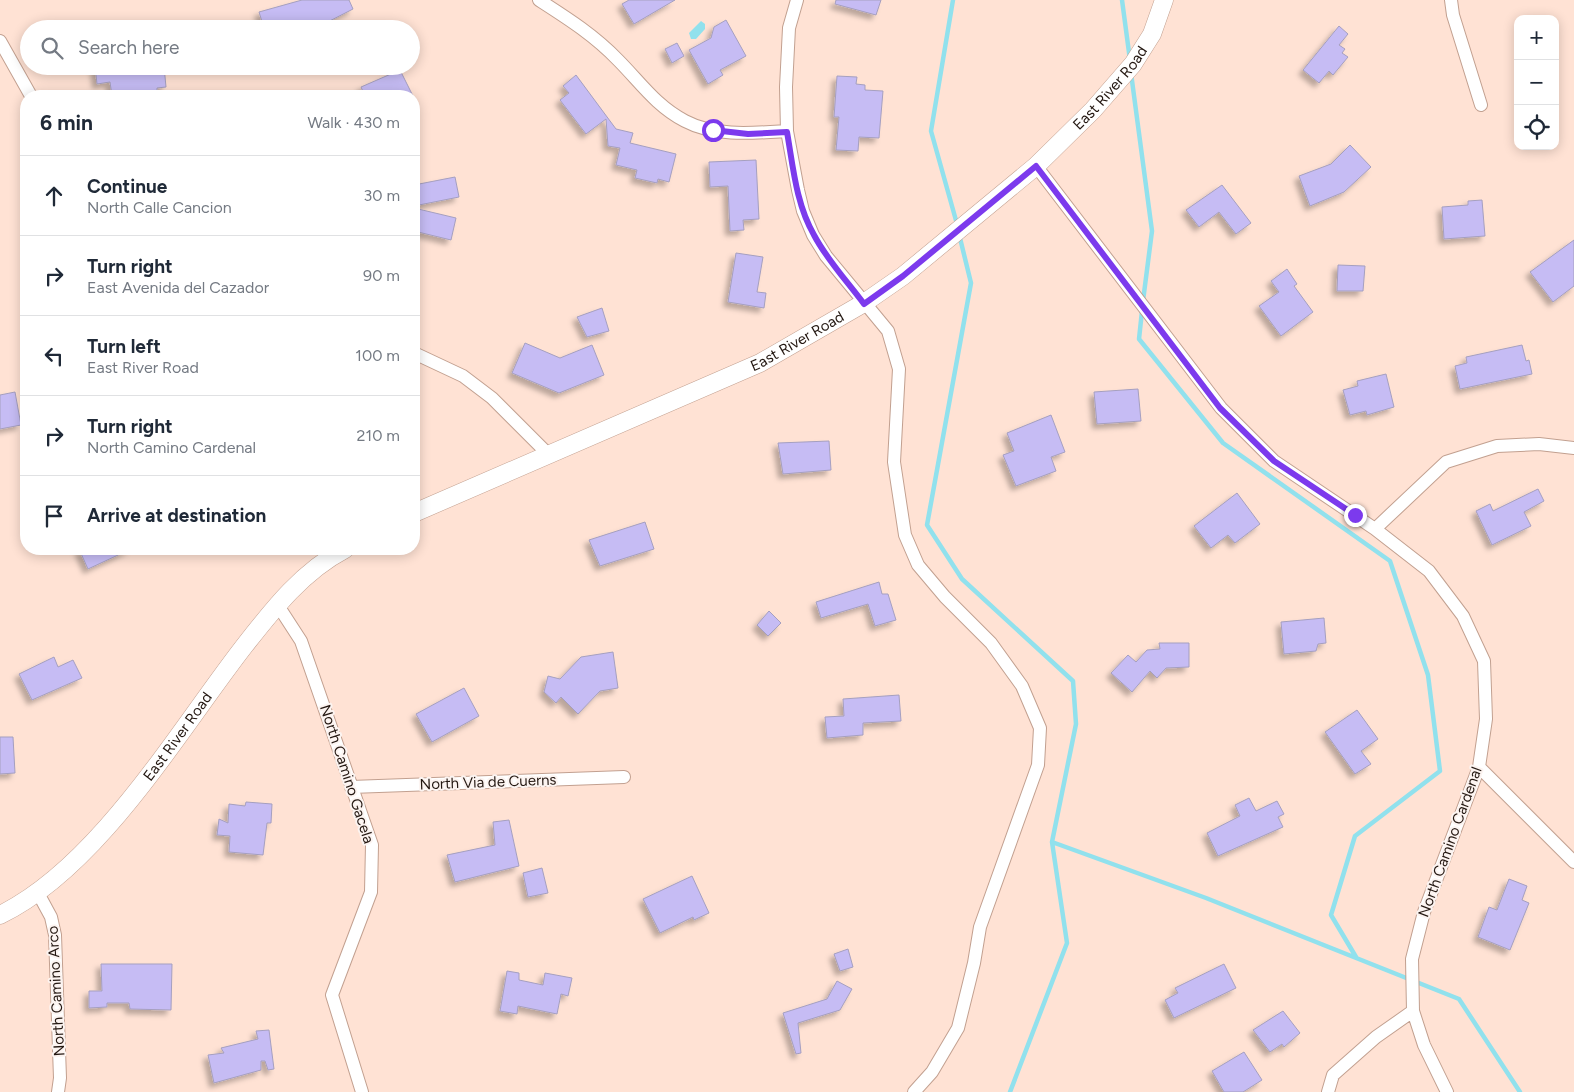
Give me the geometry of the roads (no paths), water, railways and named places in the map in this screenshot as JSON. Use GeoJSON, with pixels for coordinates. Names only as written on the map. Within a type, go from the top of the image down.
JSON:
{"type":"FeatureCollection","features":[{"type":"Feature","properties":{"kind":"street"},"geometry":{"type":"LineString","coordinates":[[538,0],[587,31],[618,59],[658,105],[686,122],[713,130],[748,134],[787,132]]}},
{"type":"Feature","properties":{"kind":"street"},"geometry":{"type":"LineString","coordinates":[[797,0],[789,28],[787,52],[787,132],[803,211],[813,235],[826,256],[888,331],[899,369],[894,462],[905,535],[918,565],[945,597],[991,643],[1022,686],[1040,728],[1038,765],[980,927],[974,962],[958,1028],[932,1072],[914,1092]]}},
{"type":"Feature","properties":{"kind":"street","name":"East River Road"},"geometry":{"type":"LineString","coordinates":[[420,511],[760,363],[864,304],[903,276],[1036,166],[1093,110],[1133,64],[1152,34],[1164,0]]}},
{"type":"Feature","properties":{"kind":"street"},"geometry":{"type":"LineString","coordinates":[[1451,0],[1452,16],[1481,105]]}},
{"type":"Feature","properties":{"kind":"street"},"geometry":{"type":"LineString","coordinates":[[0,41],[28,90]]}},
{"type":"Feature","properties":{"kind":"street","name":"North Camino Cardenal"},"geometry":{"type":"LineString","coordinates":[[1036,166],[1220,408],[1274,461],[1375,529],[1429,571],[1463,616],[1484,661],[1486,719],[1479,767],[1424,912],[1412,959],[1413,1012],[1424,1045],[1448,1092]]}},
{"type":"Feature","properties":{"kind":"street"},"geometry":{"type":"LineString","coordinates":[[420,356],[463,376],[492,398],[550,456]]}},
{"type":"Feature","properties":{"kind":"street"},"geometry":{"type":"LineString","coordinates":[[1375,529],[1446,462],[1497,446],[1539,444],[1574,448]]}},
{"type":"Feature","properties":{"kind":"street","name":"East River Road"},"geometry":{"type":"LineString","coordinates":[[0,915],[38,893],[100,834],[133,795],[212,687],[277,604],[311,572],[336,555]]}},
{"type":"Feature","properties":{"kind":"street","name":"North Camino Gacela"},"geometry":{"type":"LineString","coordinates":[[277,604],[301,640],[322,695],[351,787],[372,845],[371,892],[332,995],[362,1092]]}},
{"type":"Feature","properties":{"kind":"street"},"geometry":{"type":"LineString","coordinates":[[1479,767],[1574,862]]}},
{"type":"Feature","properties":{"kind":"street","name":"North Via de Cuerns"},"geometry":{"type":"LineString","coordinates":[[351,787],[624,777]]}},
{"type":"Feature","properties":{"kind":"street","name":"North Camino Arco"},"geometry":{"type":"LineString","coordinates":[[38,893],[51,917],[56,935],[60,1078],[58,1092]]}},
{"type":"Feature","properties":{"kind":"street"},"geometry":{"type":"LineString","coordinates":[[1328,1092],[1333,1075],[1376,1037],[1413,1012]]}},
{"type":"Feature","properties":{"kind":"water"},"geometry":{"type":"Polygon","coordinates":[[[701,21],[705,24],[705,29],[696,39],[691,39],[689,33],[701,21]]]}},
{"type":"Feature","properties":{"kind":"waterway"},"geometry":{"type":"LineString","coordinates":[[953,0],[931,131],[957,224]]}},
{"type":"Feature","properties":{"kind":"waterway"},"geometry":{"type":"LineString","coordinates":[[1122,0],[1130,60]]}},
{"type":"Feature","properties":{"kind":"waterway"},"geometry":{"type":"LineString","coordinates":[[1131,73],[1152,231],[1143,301]]}},
{"type":"Feature","properties":{"kind":"waterway"},"geometry":{"type":"LineString","coordinates":[[959,234],[971,283],[927,525],[962,579],[1073,681],[1076,724],[1052,842],[1206,898],[1459,999],[1520,1092]]}},
{"type":"Feature","properties":{"kind":"waterway"},"geometry":{"type":"LineString","coordinates":[[1142,311],[1139,339],[1223,443],[1390,561],[1428,675],[1440,771],[1355,836],[1331,915],[1356,957]]}},
{"type":"Feature","properties":{"kind":"waterway"},"geometry":{"type":"LineString","coordinates":[[1010,1092],[1067,943],[1052,842]]}}]}
